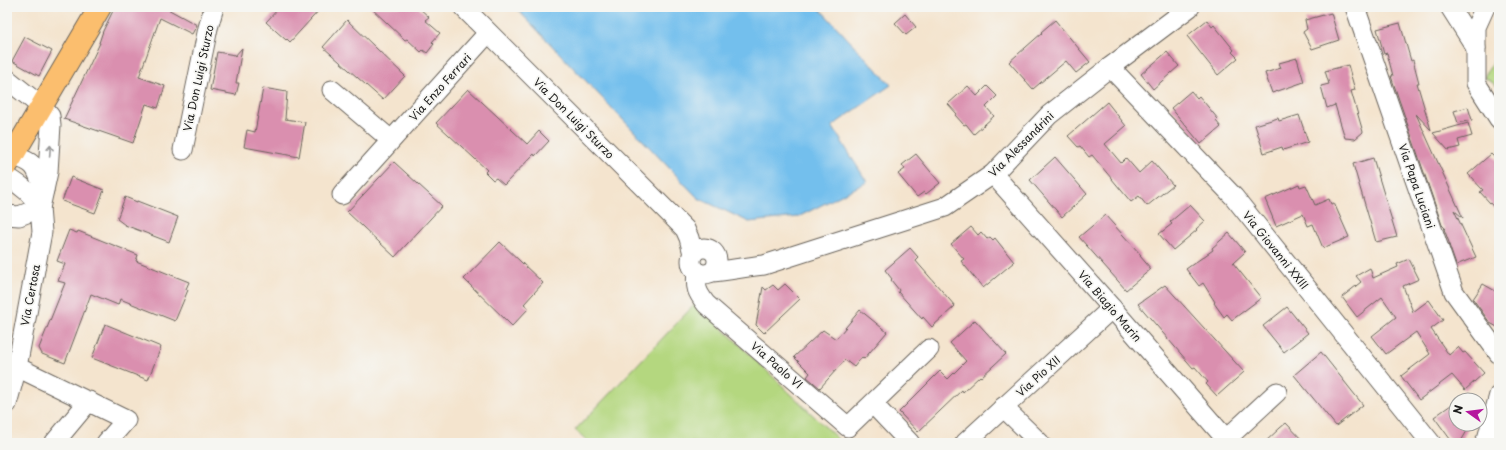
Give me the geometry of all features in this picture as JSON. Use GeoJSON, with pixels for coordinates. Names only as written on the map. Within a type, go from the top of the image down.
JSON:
{"type":"FeatureCollection","features":[{"type":"Feature","properties":{"kind":"main road"},"geometry":{"type":"LineString","coordinates":[[10,161],[100,7]]}},
{"type":"Feature","properties":{"kind":"street","name":"Via Don Luigi Sturzo"},"geometry":{"type":"LineString","coordinates":[[183,150],[208,28],[214,7]]}},
{"type":"Feature","properties":{"kind":"street","name":"Via Don Luigi Sturzo"},"geometry":{"type":"LineString","coordinates":[[463,7],[685,229],[694,233],[702,240],[706,261]]}},
{"type":"Feature","properties":{"kind":"street","name":"Via Alessandrini"},"geometry":{"type":"LineString","coordinates":[[706,261],[735,270],[740,267],[764,264],[945,207],[993,174],[1050,115],[1110,67],[1190,7]]}},
{"type":"Feature","properties":{"kind":"street","name":"Via Papa Luciani"},"geometry":{"type":"LineString","coordinates":[[1355,7],[1454,292],[1499,354]]}},
{"type":"Feature","properties":{"kind":"street"},"geometry":{"type":"LineString","coordinates":[[1450,7],[1476,48]]}},
{"type":"Feature","properties":{"kind":"street"},"geometry":{"type":"LineString","coordinates":[[1485,7],[1476,27],[1476,83],[1499,119]]}},
{"type":"Feature","properties":{"kind":"street","name":"Via Enzo Ferrari"},"geometry":{"type":"LineString","coordinates":[[342,195],[488,33]]}},
{"type":"Feature","properties":{"kind":"street","name":"Via Giovanni XXIII"},"geometry":{"type":"LineString","coordinates":[[1110,67],[1234,197],[1431,443]]}},
{"type":"Feature","properties":{"kind":"street"},"geometry":{"type":"LineString","coordinates":[[7,79],[42,107]]}},
{"type":"Feature","properties":{"kind":"street"},"geometry":{"type":"LineString","coordinates":[[332,90],[391,140]]}},
{"type":"Feature","properties":{"kind":"street","name":"Via Certosa"},"geometry":{"type":"LineString","coordinates":[[42,107],[50,116],[51,125],[48,172],[42,199]]}},
{"type":"Feature","properties":{"kind":"street","name":"Via Certosa"},"geometry":{"type":"LineString","coordinates":[[7,404],[16,367],[42,232],[42,199],[36,168],[31,162],[23,158],[10,161]]}},
{"type":"Feature","properties":{"kind":"street","name":"Via Biagio Marin"},"geometry":{"type":"LineString","coordinates":[[993,174],[1112,308],[1224,441],[1277,392]]}},
{"type":"Feature","properties":{"kind":"street"},"geometry":{"type":"LineString","coordinates":[[7,177],[22,187],[35,199],[42,199]]}},
{"type":"Feature","properties":{"kind":"street"},"geometry":{"type":"LineString","coordinates":[[7,215],[19,216],[42,199]]}},
{"type":"Feature","properties":{"kind":"street","name":"Via Paolo VI"},"geometry":{"type":"LineString","coordinates":[[706,261],[696,282],[697,292],[706,304],[848,427],[929,349]]}},
{"type":"Feature","properties":{"kind":"street","name":"Via Pio XII"},"geometry":{"type":"LineString","coordinates":[[965,443],[1112,308]]}},
{"type":"Feature","properties":{"kind":"street"},"geometry":{"type":"LineString","coordinates":[[16,367],[126,420],[106,443]]}},
{"type":"Feature","properties":{"kind":"street"},"geometry":{"type":"LineString","coordinates":[[1484,443],[1487,439],[1499,395]]}},
{"type":"Feature","properties":{"kind":"street"},"geometry":{"type":"LineString","coordinates":[[54,443],[89,401]]}},
{"type":"Feature","properties":{"kind":"street"},"geometry":{"type":"LineString","coordinates":[[873,404],[910,443]]}},
{"type":"Feature","properties":{"kind":"street"},"geometry":{"type":"LineString","coordinates":[[1003,407],[1040,443]]}},
{"type":"Feature","properties":{"kind":"green space"},"geometry":{"type":"Polygon","coordinates":[[[1499,52],[1499,87],[1484,77],[1499,52]]]}},
{"type":"Feature","properties":{"kind":"green space"},"geometry":{"type":"Polygon","coordinates":[[[696,303],[840,441],[837,443],[590,443],[575,430],[696,303]]]}},
{"type":"Feature","properties":{"kind":"water"},"geometry":{"type":"Polygon","coordinates":[[[515,7],[818,7],[891,85],[832,126],[867,182],[798,217],[749,222],[698,198],[515,7]]]}},
{"type":"Feature","properties":{"kind":"building"},"geometry":{"type":"Polygon","coordinates":[[[115,7],[164,7],[197,25],[192,34],[160,18],[139,77],[165,86],[158,108],[146,104],[133,143],[64,119],[100,43],[103,31],[115,7]]]}},
{"type":"Feature","properties":{"kind":"building"},"geometry":{"type":"Polygon","coordinates":[[[280,7],[322,7],[290,42],[266,22],[280,7]]]}},
{"type":"Feature","properties":{"kind":"building"},"geometry":{"type":"Polygon","coordinates":[[[370,7],[418,7],[429,17],[425,20],[440,33],[432,42],[434,44],[427,53],[423,50],[421,52],[407,39],[405,40],[370,7]]]}},
{"type":"Feature","properties":{"kind":"building"},"geometry":{"type":"Polygon","coordinates":[[[1331,13],[1339,40],[1312,49],[1303,32],[1307,29],[1305,20],[1331,13]]]}},
{"type":"Feature","properties":{"kind":"building"},"geometry":{"type":"Polygon","coordinates":[[[905,14],[916,27],[906,35],[895,23],[905,14]]]}},
{"type":"Feature","properties":{"kind":"building"},"geometry":{"type":"Polygon","coordinates":[[[347,20],[405,76],[383,100],[323,47],[347,20]]]}},
{"type":"Feature","properties":{"kind":"building"},"geometry":{"type":"Polygon","coordinates":[[[1055,20],[1090,62],[1076,73],[1066,61],[1033,89],[1009,62],[1055,20]]]}},
{"type":"Feature","properties":{"kind":"building"},"geometry":{"type":"Polygon","coordinates":[[[1207,20],[1212,27],[1214,25],[1234,50],[1232,52],[1238,58],[1218,75],[1187,36],[1207,20]]]}},
{"type":"Feature","properties":{"kind":"building"},"geometry":{"type":"Polygon","coordinates":[[[1400,23],[1411,61],[1413,60],[1419,83],[1417,83],[1431,130],[1416,114],[1463,218],[1454,210],[1476,257],[1456,265],[1444,229],[1445,228],[1442,225],[1391,76],[1393,76],[1387,53],[1384,54],[1377,29],[1400,23]]]}},
{"type":"Feature","properties":{"kind":"building"},"geometry":{"type":"Polygon","coordinates":[[[25,37],[52,51],[39,76],[12,61],[25,37]]]}},
{"type":"Feature","properties":{"kind":"building"},"geometry":{"type":"Polygon","coordinates":[[[242,48],[236,83],[239,83],[236,95],[210,90],[217,52],[235,55],[234,57],[242,48]]]}},
{"type":"Feature","properties":{"kind":"building"},"geometry":{"type":"Polygon","coordinates":[[[1167,52],[1179,66],[1153,89],[1141,74],[1167,52]]]}},
{"type":"Feature","properties":{"kind":"building"},"geometry":{"type":"Polygon","coordinates":[[[1297,58],[1304,82],[1272,93],[1265,73],[1281,68],[1279,63],[1297,58]]]}},
{"type":"Feature","properties":{"kind":"building"},"geometry":{"type":"Polygon","coordinates":[[[1348,65],[1355,90],[1351,91],[1363,132],[1355,139],[1345,138],[1335,105],[1327,108],[1321,86],[1329,84],[1325,71],[1348,65]]]}},
{"type":"Feature","properties":{"kind":"building"},"geometry":{"type":"Polygon","coordinates":[[[968,86],[977,96],[987,86],[997,96],[986,107],[994,116],[974,134],[966,124],[964,125],[955,115],[957,114],[948,104],[968,86]]]}},
{"type":"Feature","properties":{"kind":"building"},"geometry":{"type":"Polygon","coordinates":[[[263,88],[287,92],[285,119],[305,122],[299,157],[244,147],[247,130],[255,132],[263,88]]]}},
{"type":"Feature","properties":{"kind":"building"},"geometry":{"type":"Polygon","coordinates":[[[468,89],[527,144],[539,131],[549,141],[504,185],[496,178],[493,180],[485,172],[487,170],[436,123],[468,89]]]}},
{"type":"Feature","properties":{"kind":"building"},"geometry":{"type":"Polygon","coordinates":[[[1191,91],[1197,98],[1199,96],[1218,119],[1216,121],[1221,127],[1201,144],[1171,108],[1191,91]]]}},
{"type":"Feature","properties":{"kind":"building"},"geometry":{"type":"Polygon","coordinates":[[[1107,102],[1126,126],[1105,144],[1121,163],[1126,158],[1139,173],[1152,161],[1173,185],[1147,206],[1139,196],[1131,202],[1092,155],[1089,157],[1080,146],[1078,147],[1068,136],[1107,102]]]}},
{"type":"Feature","properties":{"kind":"building"},"geometry":{"type":"Polygon","coordinates":[[[1468,107],[1472,120],[1458,123],[1454,111],[1468,107]]]}},
{"type":"Feature","properties":{"kind":"building"},"geometry":{"type":"Polygon","coordinates":[[[1299,115],[1308,142],[1283,150],[1282,147],[1264,153],[1255,125],[1278,118],[1279,121],[1299,115]]]}},
{"type":"Feature","properties":{"kind":"building"},"geometry":{"type":"Polygon","coordinates":[[[1468,123],[1472,136],[1458,140],[1460,147],[1448,150],[1433,133],[1468,123]]]}},
{"type":"Feature","properties":{"kind":"building"},"geometry":{"type":"Polygon","coordinates":[[[916,154],[940,183],[926,194],[924,192],[917,197],[898,174],[905,169],[902,165],[916,154]]]}},
{"type":"Feature","properties":{"kind":"building"},"geometry":{"type":"Polygon","coordinates":[[[1491,154],[1499,162],[1499,213],[1480,192],[1483,190],[1468,174],[1491,154]]]}},
{"type":"Feature","properties":{"kind":"building"},"geometry":{"type":"Polygon","coordinates":[[[1055,157],[1087,194],[1062,217],[1030,180],[1055,157]]]}},
{"type":"Feature","properties":{"kind":"building"},"geometry":{"type":"Polygon","coordinates":[[[1373,158],[1397,237],[1376,242],[1353,164],[1373,158]]]}},
{"type":"Feature","properties":{"kind":"building"},"geometry":{"type":"Polygon","coordinates":[[[394,162],[442,206],[395,257],[347,212],[394,162]]]}},
{"type":"Feature","properties":{"kind":"building"},"geometry":{"type":"Polygon","coordinates":[[[71,177],[104,190],[95,213],[62,201],[71,177]]]}},
{"type":"Feature","properties":{"kind":"building"},"geometry":{"type":"Polygon","coordinates":[[[1299,184],[1300,187],[1306,185],[1315,205],[1329,199],[1331,204],[1334,203],[1349,237],[1323,248],[1313,224],[1308,226],[1303,214],[1276,226],[1265,199],[1299,184]]]}},
{"type":"Feature","properties":{"kind":"building"},"geometry":{"type":"Polygon","coordinates":[[[125,197],[178,217],[169,242],[125,225],[117,219],[125,197]]]}},
{"type":"Feature","properties":{"kind":"building"},"geometry":{"type":"Polygon","coordinates":[[[1190,205],[1205,221],[1196,229],[1197,230],[1173,250],[1159,234],[1172,224],[1170,222],[1190,205]]]}},
{"type":"Feature","properties":{"kind":"building"},"geometry":{"type":"Polygon","coordinates":[[[1105,215],[1141,255],[1140,256],[1151,269],[1126,290],[1079,237],[1105,215]]]}},
{"type":"Feature","properties":{"kind":"building"},"geometry":{"type":"Polygon","coordinates":[[[971,227],[978,235],[981,232],[987,239],[990,237],[993,240],[995,238],[1014,262],[983,288],[961,261],[964,259],[951,244],[971,227]]]}},
{"type":"Feature","properties":{"kind":"building"},"geometry":{"type":"Polygon","coordinates":[[[69,230],[77,233],[78,231],[138,255],[136,261],[189,282],[186,289],[188,290],[175,321],[120,299],[118,305],[91,294],[65,363],[42,354],[39,348],[65,283],[58,281],[65,264],[57,261],[69,230]]]}},
{"type":"Feature","properties":{"kind":"building"},"geometry":{"type":"Polygon","coordinates":[[[1229,233],[1245,252],[1233,263],[1261,298],[1232,320],[1227,314],[1224,317],[1203,283],[1199,286],[1186,269],[1213,250],[1212,248],[1229,233]]]}},
{"type":"Feature","properties":{"kind":"building"},"geometry":{"type":"Polygon","coordinates":[[[500,242],[543,283],[524,304],[529,308],[512,326],[464,279],[500,242]]]}},
{"type":"Feature","properties":{"kind":"building"},"geometry":{"type":"Polygon","coordinates":[[[910,248],[918,257],[915,260],[955,306],[932,327],[923,317],[922,319],[898,292],[899,290],[885,270],[910,248]]]}},
{"type":"Feature","properties":{"kind":"building"},"geometry":{"type":"Polygon","coordinates":[[[1409,259],[1419,279],[1403,286],[1413,312],[1429,300],[1443,320],[1431,329],[1449,355],[1458,347],[1463,353],[1465,352],[1484,373],[1465,390],[1452,375],[1419,400],[1401,376],[1430,354],[1416,332],[1386,354],[1372,336],[1396,317],[1382,297],[1357,317],[1342,297],[1361,282],[1356,276],[1370,268],[1373,278],[1398,267],[1397,264],[1409,259]]]}},
{"type":"Feature","properties":{"kind":"building"},"geometry":{"type":"Polygon","coordinates":[[[785,284],[800,299],[764,333],[756,325],[763,287],[766,290],[773,285],[778,290],[785,284]]]}},
{"type":"Feature","properties":{"kind":"building"},"geometry":{"type":"Polygon","coordinates":[[[1483,284],[1499,293],[1499,328],[1490,323],[1473,299],[1483,284]]]}},
{"type":"Feature","properties":{"kind":"building"},"geometry":{"type":"Polygon","coordinates":[[[1165,285],[1244,372],[1217,396],[1206,384],[1208,382],[1195,367],[1193,368],[1138,304],[1165,285]]]}},
{"type":"Feature","properties":{"kind":"building"},"geometry":{"type":"Polygon","coordinates":[[[1287,307],[1308,333],[1284,352],[1263,326],[1287,307]]]}},
{"type":"Feature","properties":{"kind":"building"},"geometry":{"type":"Polygon","coordinates":[[[860,310],[887,332],[864,359],[862,357],[854,367],[845,360],[820,388],[807,377],[810,373],[794,357],[823,330],[836,339],[860,310]]]}},
{"type":"Feature","properties":{"kind":"building"},"geometry":{"type":"Polygon","coordinates":[[[975,320],[1006,354],[963,392],[962,390],[918,432],[899,412],[940,371],[948,379],[966,361],[950,343],[975,320]]]}},
{"type":"Feature","properties":{"kind":"building"},"geometry":{"type":"Polygon","coordinates":[[[105,324],[161,347],[148,380],[92,358],[105,324]]]}},
{"type":"Feature","properties":{"kind":"building"},"geometry":{"type":"Polygon","coordinates":[[[1321,352],[1363,405],[1336,426],[1294,375],[1321,352]]]}},
{"type":"Feature","properties":{"kind":"building"},"geometry":{"type":"Polygon","coordinates":[[[1448,407],[1448,432],[1466,432],[1460,443],[1453,443],[1434,417],[1448,407]]]}},
{"type":"Feature","properties":{"kind":"building"},"geometry":{"type":"Polygon","coordinates":[[[1286,423],[1305,443],[1264,443],[1280,428],[1286,423]]]}}]}
